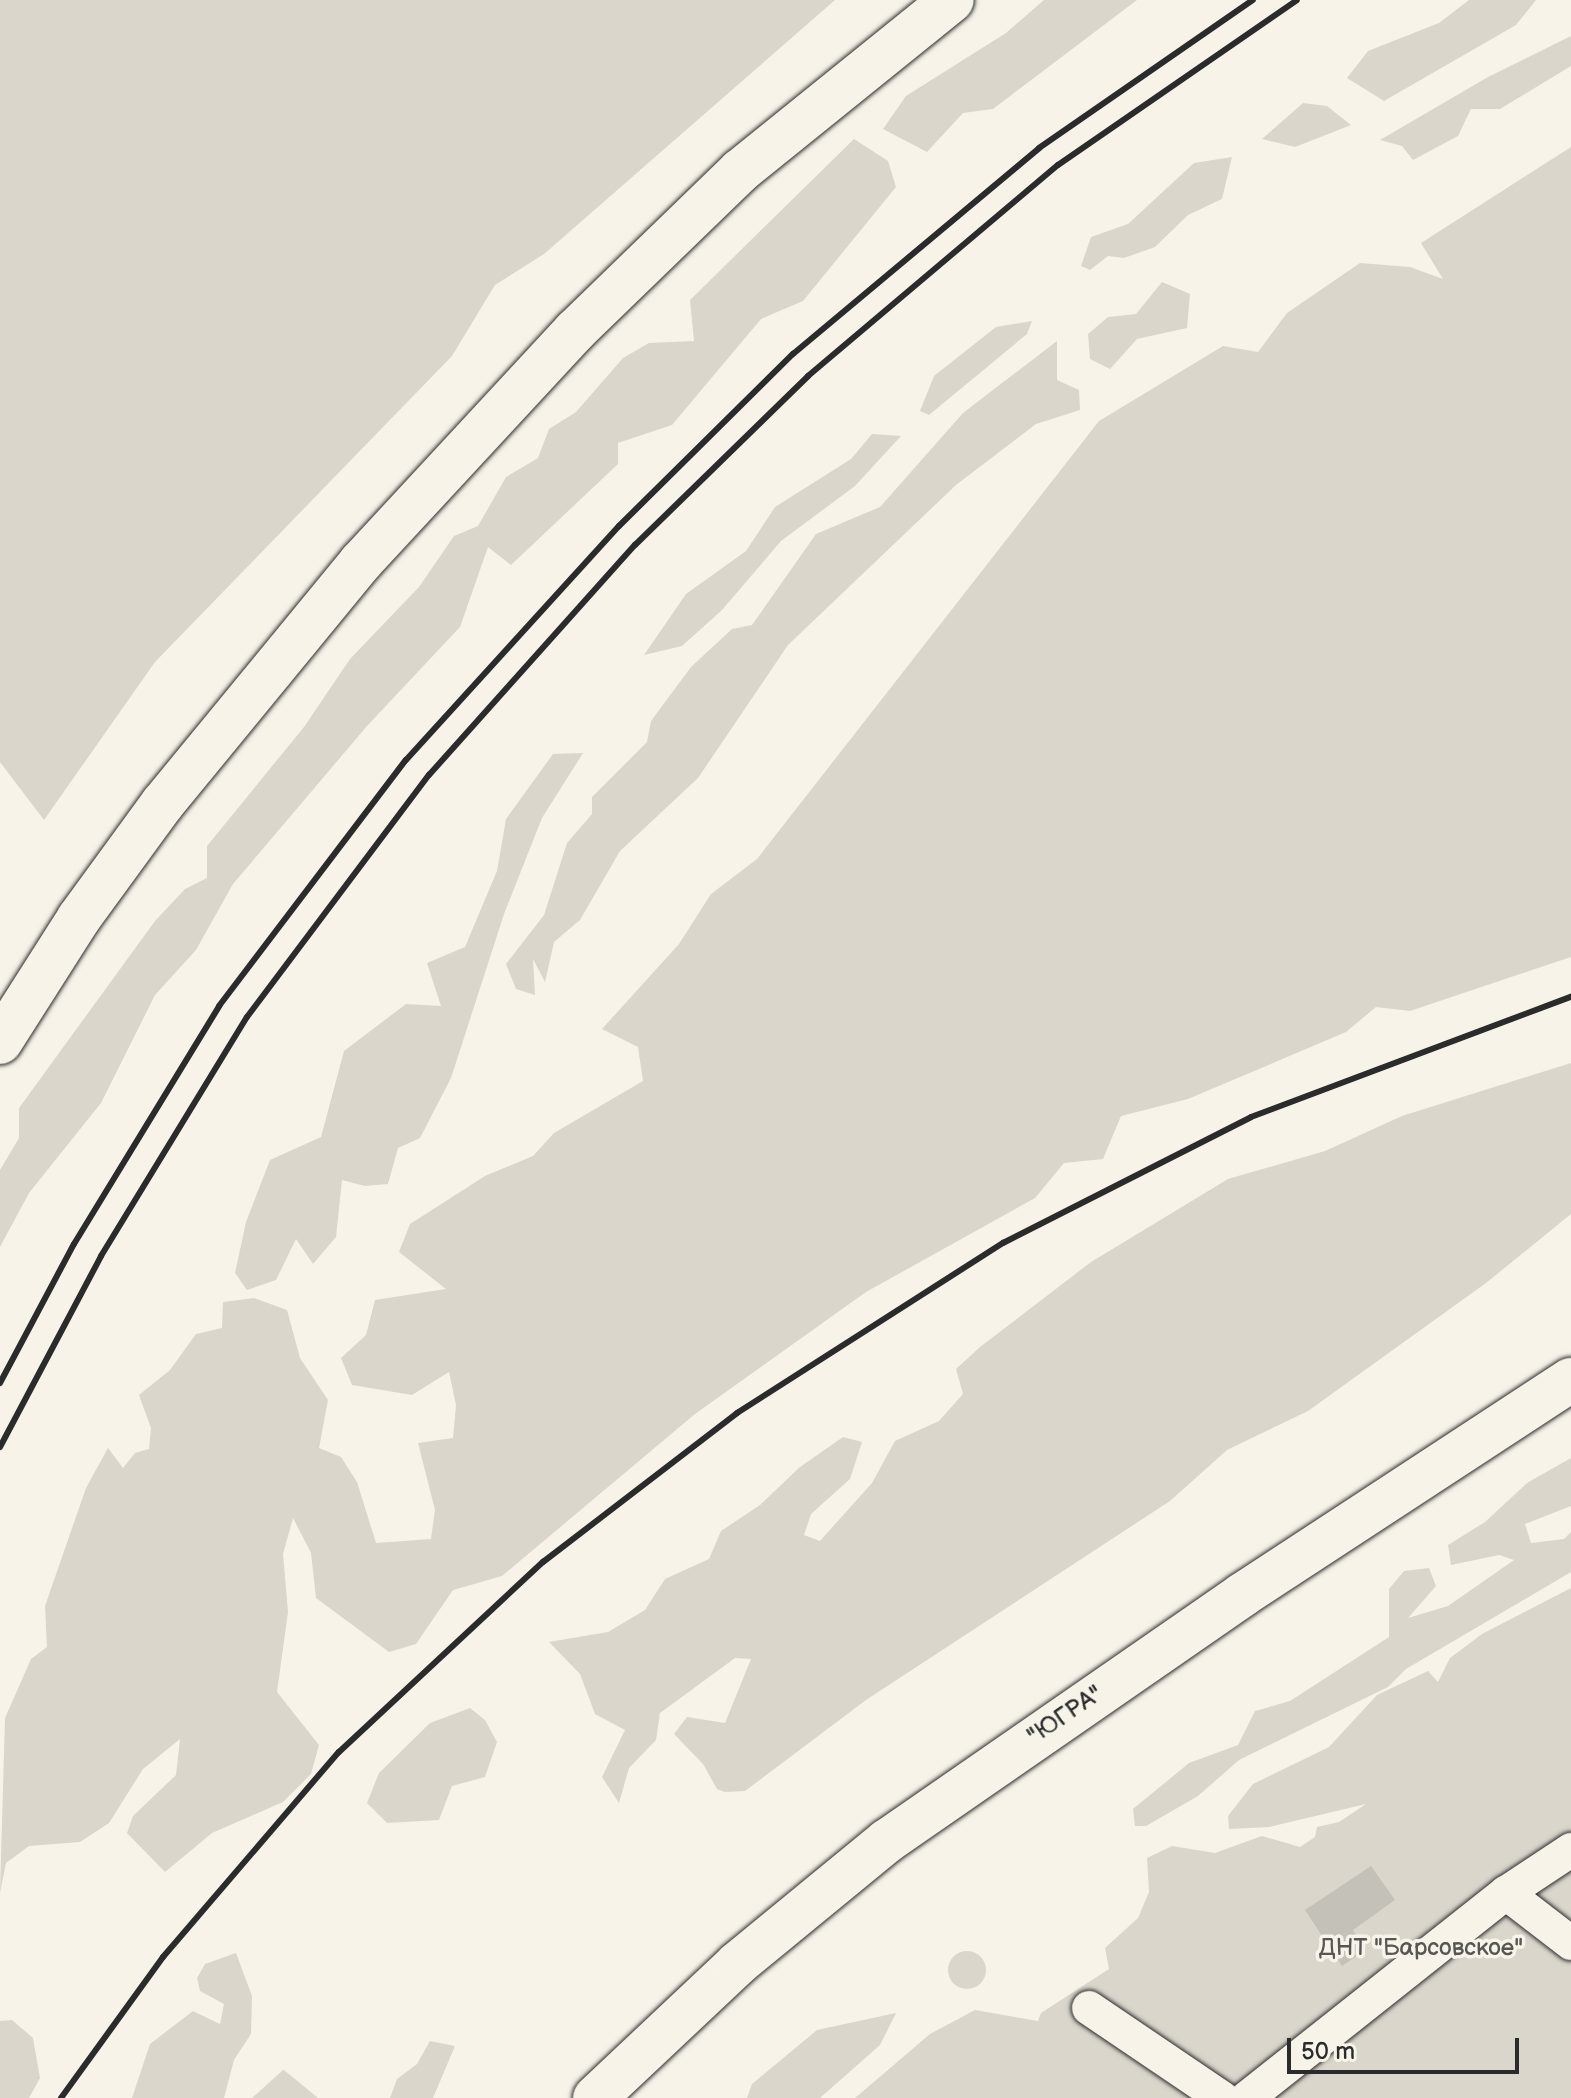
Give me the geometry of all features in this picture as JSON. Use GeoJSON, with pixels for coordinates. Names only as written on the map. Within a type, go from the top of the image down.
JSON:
{"type":"FeatureCollection","features":[{"type":"Feature","properties":{"kind":"main road"},"geometry":{"type":"LineString","coordinates":[[0,1042],[79,918],[163,803],[361,562],[575,331],[740,171],[952,0]]}},
{"type":"Feature","properties":{"kind":"main road","name":"\"ЮГРА\""},"geometry":{"type":"LineString","coordinates":[[595,2098],[737,1964],[887,1841],[1242,1595],[1571,1380]]}},
{"type":"Feature","properties":{"kind":"street"},"geometry":{"type":"LineString","coordinates":[[1247,2098],[1506,1893],[1571,1850]]}},
{"type":"Feature","properties":{"kind":"street"},"geometry":{"type":"LineString","coordinates":[[1506,1893],[1571,1943]]}},
{"type":"Feature","properties":{"kind":"street"},"geometry":{"type":"LineString","coordinates":[[1089,2008],[1222,2098]]}},
{"type":"Feature","properties":{"kind":"green space"},"geometry":{"type":"Polygon","coordinates":[[[0,0],[835,0],[544,254],[495,285],[452,356],[155,662],[44,820],[0,762],[0,0]]]}},
{"type":"Feature","properties":{"kind":"green space"},"geometry":{"type":"Polygon","coordinates":[[[1044,0],[1137,0],[993,109],[963,113],[927,152],[883,129],[906,96],[1006,33],[1044,0]]]}},
{"type":"Feature","properties":{"kind":"green space"},"geometry":{"type":"Polygon","coordinates":[[[1469,0],[1536,0],[1516,25],[1384,101],[1347,78],[1368,51],[1439,23],[1469,0]]]}},
{"type":"Feature","properties":{"kind":"green space"},"geometry":{"type":"Polygon","coordinates":[[[1571,36],[1571,66],[1500,109],[1471,109],[1458,136],[1413,160],[1402,146],[1380,140],[1488,77],[1571,36]]]}},
{"type":"Feature","properties":{"kind":"green space"},"geometry":{"type":"Polygon","coordinates":[[[1303,103],[1327,106],[1351,125],[1295,147],[1262,139],[1303,103]]]}},
{"type":"Feature","properties":{"kind":"green space"},"geometry":{"type":"Polygon","coordinates":[[[854,139],[888,161],[896,187],[803,301],[761,319],[672,425],[618,443],[618,464],[511,565],[488,547],[460,627],[367,726],[233,884],[196,950],[155,995],[101,1103],[29,1193],[0,1247],[0,1170],[19,1138],[19,1108],[155,921],[185,889],[207,878],[207,846],[304,727],[350,659],[419,587],[454,536],[478,526],[506,477],[538,458],[549,429],[576,412],[623,358],[649,343],[694,341],[690,300],[854,139]]]}},
{"type":"Feature","properties":{"kind":"green space"},"geometry":{"type":"Polygon","coordinates":[[[1571,147],[1571,957],[1410,1011],[1376,1007],[1346,1032],[1188,1099],[1121,1116],[1103,1159],[1064,1163],[1035,1198],[866,1292],[695,1414],[502,1576],[453,1590],[416,1644],[389,1652],[316,1598],[311,1553],[293,1518],[283,1554],[288,1612],[277,1692],[319,1745],[311,1774],[283,1802],[212,1833],[165,1872],[127,1833],[133,1816],[176,1775],[180,1739],[143,1769],[109,1823],[80,1842],[29,1846],[6,1863],[0,1893],[5,1718],[31,1659],[47,1647],[45,1606],[86,1488],[108,1448],[123,1468],[135,1453],[149,1449],[151,1428],[139,1395],[170,1370],[196,1334],[222,1328],[223,1302],[254,1298],[287,1310],[300,1358],[328,1400],[319,1448],[341,1457],[357,1482],[376,1543],[431,1539],[435,1510],[418,1443],[453,1438],[456,1405],[449,1372],[412,1395],[352,1385],[341,1358],[366,1335],[375,1300],[446,1289],[399,1252],[410,1224],[485,1176],[533,1156],[554,1133],[643,1081],[638,1047],[602,1029],[679,944],[711,894],[757,859],[1099,421],[1223,346],[1258,352],[1287,313],[1360,263],[1410,267],[1443,279],[1421,243],[1571,147]]]}},
{"type":"Feature","properties":{"kind":"green space"},"geometry":{"type":"Polygon","coordinates":[[[1232,157],[1222,199],[1188,215],[1155,247],[1124,258],[1108,256],[1090,270],[1081,266],[1091,237],[1128,224],[1194,163],[1232,157]]]}},
{"type":"Feature","properties":{"kind":"green space"},"geometry":{"type":"Polygon","coordinates":[[[1162,282],[1190,294],[1187,328],[1137,339],[1110,369],[1090,359],[1088,334],[1108,317],[1136,314],[1162,282]]]}},
{"type":"Feature","properties":{"kind":"green space"},"geometry":{"type":"Polygon","coordinates":[[[1032,321],[1027,334],[929,415],[920,411],[934,376],[996,327],[1032,321]]]}},
{"type":"Feature","properties":{"kind":"green space"},"geometry":{"type":"Polygon","coordinates":[[[1057,341],[1057,380],[1079,390],[1080,410],[1036,424],[956,485],[788,645],[698,778],[620,851],[580,920],[554,942],[545,982],[533,959],[535,995],[516,989],[506,964],[544,915],[567,843],[592,814],[592,797],[647,742],[651,721],[691,667],[732,629],[752,625],[816,534],[880,507],[963,413],[1057,341]]]}},
{"type":"Feature","properties":{"kind":"green space"},"geometry":{"type":"Polygon","coordinates":[[[872,434],[901,436],[855,486],[781,541],[722,610],[682,646],[644,655],[686,594],[746,551],[775,507],[851,459],[872,434]]]}},
{"type":"Feature","properties":{"kind":"green space"},"geometry":{"type":"Polygon","coordinates":[[[583,753],[542,818],[504,914],[451,1078],[420,1138],[398,1148],[388,1184],[365,1186],[342,1180],[336,1237],[313,1264],[296,1239],[276,1280],[247,1290],[235,1273],[246,1222],[270,1160],[321,1137],[344,1051],[406,1004],[441,1006],[427,963],[465,947],[497,871],[506,819],[553,754],[583,753]]]}},
{"type":"Feature","properties":{"kind":"green space"},"geometry":{"type":"Polygon","coordinates":[[[1571,1063],[1571,1214],[1486,1283],[1308,1411],[1227,1450],[1170,1501],[866,1700],[745,1791],[725,1792],[717,1789],[703,1764],[674,1734],[687,1717],[725,1723],[751,1659],[735,1658],[660,1713],[656,1740],[629,1768],[619,1803],[602,1777],[625,1730],[595,1714],[580,1674],[549,1642],[608,1632],[645,1610],[665,1579],[709,1559],[721,1531],[760,1505],[800,1467],[843,1437],[862,1442],[850,1479],[811,1514],[804,1535],[820,1541],[872,1483],[895,1441],[939,1421],[963,1394],[956,1369],[980,1347],[1091,1262],[1228,1179],[1325,1151],[1402,1116],[1571,1063]]]}},
{"type":"Feature","properties":{"kind":"green space"},"geometry":{"type":"Polygon","coordinates":[[[1571,1458],[1571,1506],[1525,1524],[1531,1543],[1564,1539],[1571,1532],[1571,1572],[1406,1669],[1388,1687],[1239,1760],[1198,1796],[1146,1826],[1135,1826],[1133,1809],[1189,1763],[1238,1745],[1255,1711],[1290,1701],[1389,1637],[1389,1589],[1404,1571],[1429,1568],[1436,1586],[1408,1618],[1448,1606],[1514,1560],[1499,1555],[1451,1565],[1448,1545],[1485,1522],[1527,1483],[1571,1458]]]}},
{"type":"Feature","properties":{"kind":"green space","name":"ДНТ \"Барсовское\""},"geometry":{"type":"Polygon","coordinates":[[[1571,1588],[1571,2098],[855,2098],[930,2034],[975,2010],[1038,2021],[1041,2013],[1109,1969],[1105,1948],[1138,1918],[1149,1892],[1147,1858],[1172,1846],[1215,1853],[1262,1836],[1300,1847],[1315,1837],[1317,1827],[1339,1822],[1366,1804],[1269,1827],[1229,1829],[1228,1816],[1253,1784],[1329,1747],[1377,1695],[1428,1671],[1438,1682],[1450,1658],[1482,1634],[1571,1588]]]}},
{"type":"Feature","properties":{"kind":"green space"},"geometry":{"type":"Polygon","coordinates":[[[470,1708],[485,1720],[497,1742],[485,1777],[452,1786],[439,1820],[387,1823],[367,1803],[379,1773],[430,1723],[470,1708]]]}},
{"type":"Feature","properties":{"kind":"green space"},"geometry":{"type":"Polygon","coordinates":[[[967,1951],[980,1957],[986,1970],[980,1983],[967,1989],[954,1983],[948,1970],[954,1957],[967,1951]]]}},
{"type":"Feature","properties":{"kind":"green space"},"geometry":{"type":"Polygon","coordinates":[[[236,1953],[252,1996],[251,2034],[234,2060],[224,2098],[132,2098],[150,2044],[193,2011],[220,2024],[224,2004],[200,1991],[197,1978],[205,1964],[236,1953]]]}},
{"type":"Feature","properties":{"kind":"green space"},"geometry":{"type":"Polygon","coordinates":[[[896,2013],[880,2045],[820,2098],[747,2098],[752,2084],[817,2030],[896,2013]]]}},
{"type":"Feature","properties":{"kind":"green space"},"geometry":{"type":"Polygon","coordinates":[[[12,2020],[33,2038],[40,2078],[29,2098],[0,2098],[0,2021],[12,2020]]]}},
{"type":"Feature","properties":{"kind":"green space"},"geometry":{"type":"Polygon","coordinates":[[[430,2041],[455,2046],[433,2098],[390,2098],[397,2079],[417,2064],[430,2041]]]}},
{"type":"Feature","properties":{"kind":"green space"},"geometry":{"type":"Polygon","coordinates":[[[284,2070],[318,2098],[252,2098],[284,2070]]]}},
{"type":"Feature","properties":{"kind":"building"},"geometry":{"type":"Polygon","coordinates":[[[1371,1866],[1395,1900],[1353,1930],[1366,1950],[1342,1966],[1305,1910],[1371,1866]]]}},
{"type":"Feature","properties":{"kind":"railway"},"geometry":{"type":"LineString","coordinates":[[0,1383],[74,1244],[219,1006],[406,760],[619,526],[793,354],[1039,148],[1253,0]]}},
{"type":"Feature","properties":{"kind":"railway"},"geometry":{"type":"LineString","coordinates":[[0,1447],[101,1256],[247,1017],[429,775],[635,545],[808,376],[1058,165],[1297,0]]}},
{"type":"Feature","properties":{"kind":"railway"},"geometry":{"type":"LineString","coordinates":[[61,2098],[163,1957],[339,1752],[543,1562],[737,1413],[1003,1243],[1251,1117],[1571,997]]}}]}
